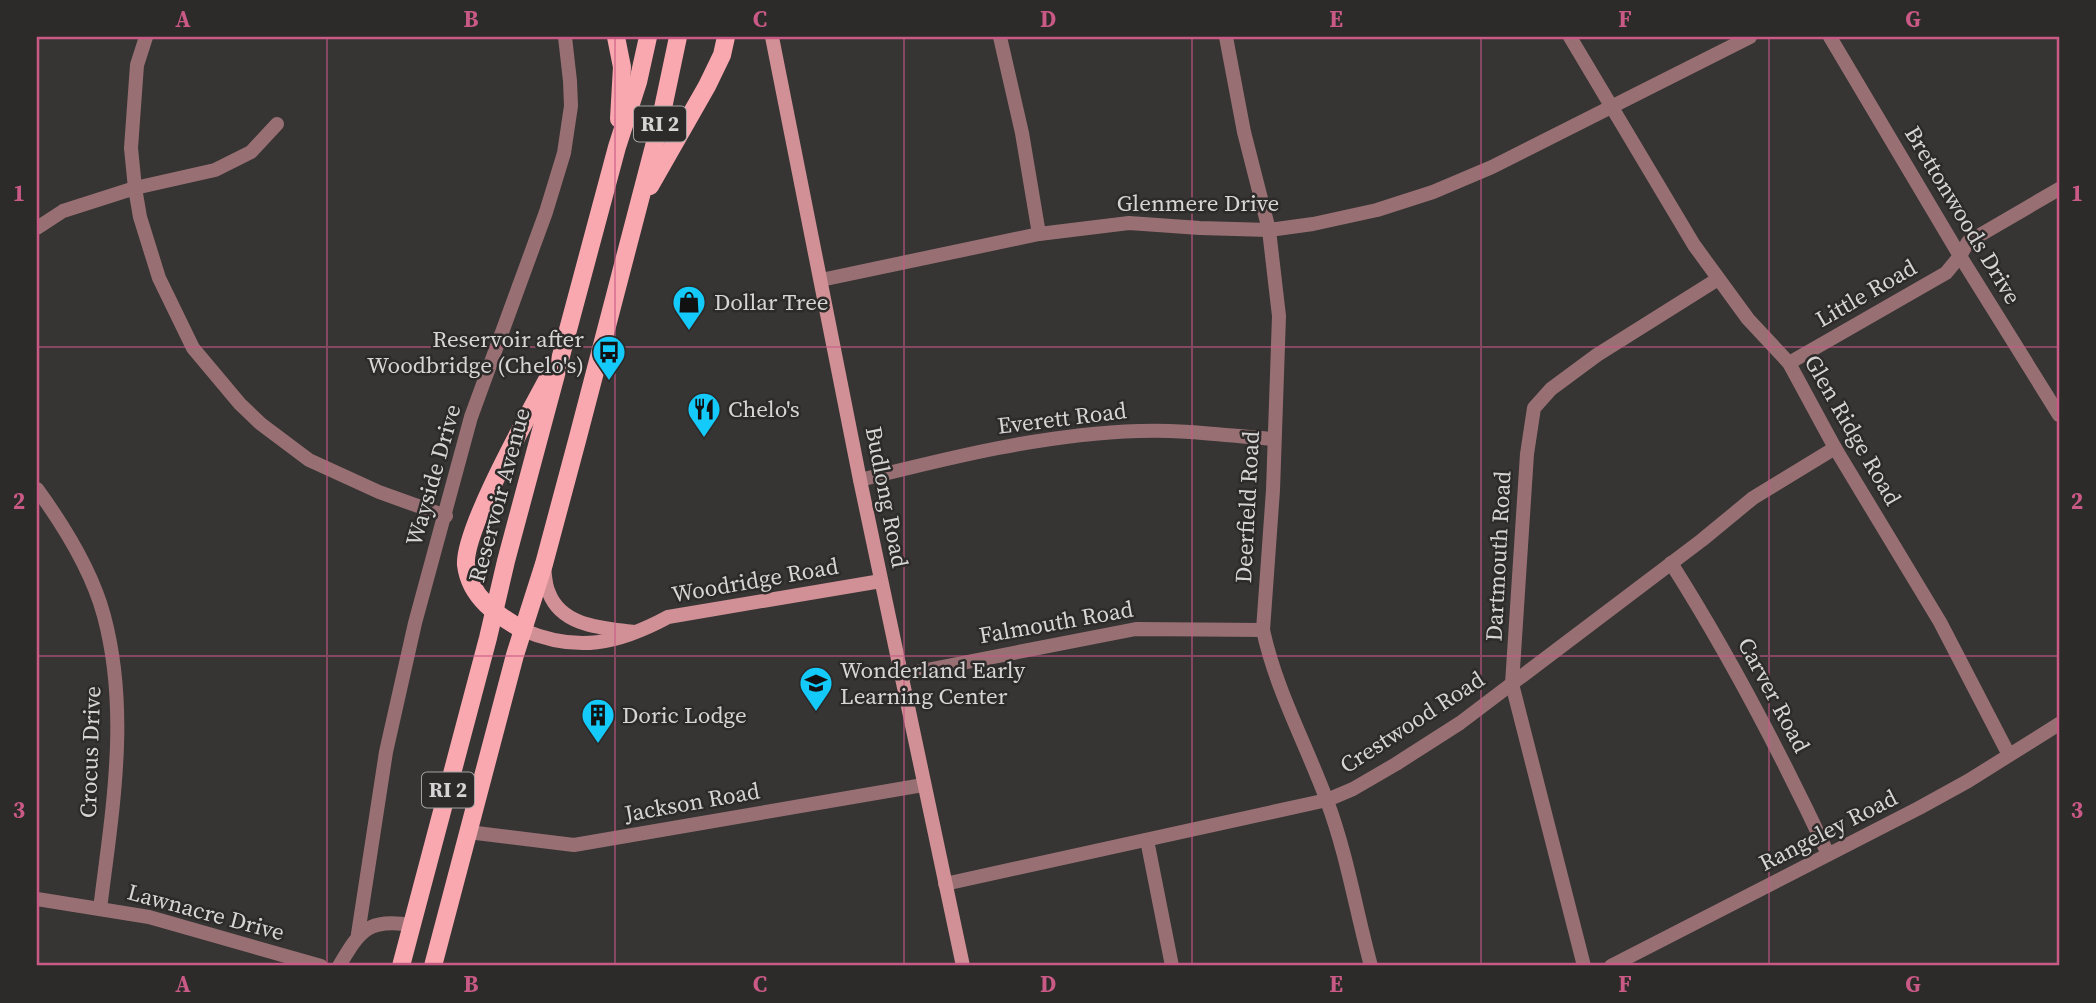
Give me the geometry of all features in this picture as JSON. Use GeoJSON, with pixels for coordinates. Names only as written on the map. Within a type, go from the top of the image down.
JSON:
{"type":"FeatureCollection","features":[{"type":"Feature","properties":{"kind":"main road"},"geometry":{"type":"LineString","coordinates":[[616,37],[622,78],[617,147]]}},
{"type":"Feature","properties":{"kind":"main road","name":"Reservoir Avenue"},"geometry":{"type":"LineString","coordinates":[[401,966],[495,613],[506,561],[617,147],[638,82],[648,37]]}},
{"type":"Feature","properties":{"kind":"main road","name":"RI 2"},"geometry":{"type":"LineString","coordinates":[[433,966],[523,630],[544,564],[659,127],[678,37]]}},
{"type":"Feature","properties":{"kind":"main road"},"geometry":{"type":"LineString","coordinates":[[637,211],[707,86],[722,55],[726,37]]}},
{"type":"Feature","properties":{"kind":"main road","name":"Budlong Road"},"geometry":{"type":"LineString","coordinates":[[772,37],[860,480],[963,966]]}},
{"type":"Feature","properties":{"kind":"main road"},"geometry":{"type":"LineString","coordinates":[[523,630],[495,613],[477,594],[471,583],[466,563],[467,555],[475,527],[494,485],[521,428],[562,353]]}},
{"type":"Feature","properties":{"kind":"main road"},"geometry":{"type":"LineString","coordinates":[[544,564],[547,590],[551,598],[573,619],[594,626],[639,632]]}},
{"type":"Feature","properties":{"kind":"main road","name":"Woodridge Road"},"geometry":{"type":"LineString","coordinates":[[523,630],[547,638],[604,643],[639,632],[667,617],[881,581]]}},
{"type":"Feature","properties":{"kind":"street"},"geometry":{"type":"LineString","coordinates":[[146,37],[137,65],[131,148],[139,218],[159,278],[192,348],[240,404],[261,424],[309,460],[379,492],[446,516]]}},
{"type":"Feature","properties":{"kind":"street","name":"Wayside Drive"},"geometry":{"type":"LineString","coordinates":[[358,934],[386,752],[415,623],[471,417],[546,212],[564,153],[571,106],[565,37]]}},
{"type":"Feature","properties":{"kind":"street"},"geometry":{"type":"LineString","coordinates":[[1000,37],[1022,133],[1039,234]]}},
{"type":"Feature","properties":{"kind":"street","name":"Deerfield Road"},"geometry":{"type":"LineString","coordinates":[[1226,37],[1244,132],[1269,230],[1279,316],[1273,490],[1263,630],[1285,702],[1327,800],[1341,843],[1371,966]]}},
{"type":"Feature","properties":{"kind":"street","name":"Glen Ridge Road"},"geometry":{"type":"LineString","coordinates":[[1570,37],[1694,245],[1748,319],[1789,363],[1835,448],[1940,621],[2009,754]]}},
{"type":"Feature","properties":{"kind":"street","name":"Glenmere Drive"},"geometry":{"type":"LineString","coordinates":[[821,280],[1039,234],[1129,223],[1269,230],[1313,224],[1377,210],[1433,192],[1492,167],[1750,37]]}},
{"type":"Feature","properties":{"kind":"street","name":"Brettonwoods Drive"},"geometry":{"type":"LineString","coordinates":[[1830,37],[1960,256],[2059,415]]}},
{"type":"Feature","properties":{"kind":"street"},"geometry":{"type":"LineString","coordinates":[[37,228],[63,211],[135,188],[215,170],[251,152],[277,124]]}},
{"type":"Feature","properties":{"kind":"street","name":"Little Road"},"geometry":{"type":"LineString","coordinates":[[1789,363],[1946,273],[1968,242],[2059,189]]}},
{"type":"Feature","properties":{"kind":"street","name":"Dartmouth Road"},"geometry":{"type":"LineString","coordinates":[[1584,966],[1512,684],[1527,454],[1534,408],[1551,390],[1597,355],[1718,279]]}},
{"type":"Feature","properties":{"kind":"street","name":"Everett Road"},"geometry":{"type":"LineString","coordinates":[[860,480],[963,455],[1057,437],[1142,431],[1273,439]]}},
{"type":"Feature","properties":{"kind":"street","name":"Crestwood Road"},"geometry":{"type":"LineString","coordinates":[[945,884],[1327,800],[1353,789],[1460,723],[1753,498],[1835,448]]}},
{"type":"Feature","properties":{"kind":"street","name":"Crocus Drive"},"geometry":{"type":"LineString","coordinates":[[37,489],[77,548],[104,614],[116,673],[119,728],[100,909]]}},
{"type":"Feature","properties":{"kind":"street","name":"Carver Road"},"geometry":{"type":"LineString","coordinates":[[1671,563],[1704,614],[1761,716],[1828,854]]}},
{"type":"Feature","properties":{"kind":"street","name":"Falmouth Road"},"geometry":{"type":"LineString","coordinates":[[901,675],[1136,629],[1263,630]]}},
{"type":"Feature","properties":{"kind":"street","name":"Rangeley Road"},"geometry":{"type":"LineString","coordinates":[[1611,966],[1919,808],[2059,724]]}},
{"type":"Feature","properties":{"kind":"street","name":"Jackson Road"},"geometry":{"type":"LineString","coordinates":[[468,832],[574,845],[923,785]]}},
{"type":"Feature","properties":{"kind":"street"},"geometry":{"type":"LineString","coordinates":[[1147,840],[1172,966]]}},
{"type":"Feature","properties":{"kind":"street","name":"Lawnacre Drive"},"geometry":{"type":"LineString","coordinates":[[37,899],[149,917],[321,966]]}},
{"type":"Feature","properties":{"kind":"street"},"geometry":{"type":"LineString","coordinates":[[339,966],[358,934],[373,926],[389,923],[412,925]]}},
{"type":"Feature","properties":{"kind":"place","name":"Dollar Tree"},"geometry":{"type":"Point","coordinates":[689,332]}},
{"type":"Feature","properties":{"kind":"place","name":"Reservoir after Woodbridge (Chelo's)"},"geometry":{"type":"Point","coordinates":[609,382]}},
{"type":"Feature","properties":{"kind":"place","name":"Chelo's"},"geometry":{"type":"Point","coordinates":[704,439]}},
{"type":"Feature","properties":{"kind":"place","name":"Wonderland Early Learning Center"},"geometry":{"type":"Point","coordinates":[816,713]}},
{"type":"Feature","properties":{"kind":"place","name":"Doric Lodge"},"geometry":{"type":"Point","coordinates":[598,745]}}]}
